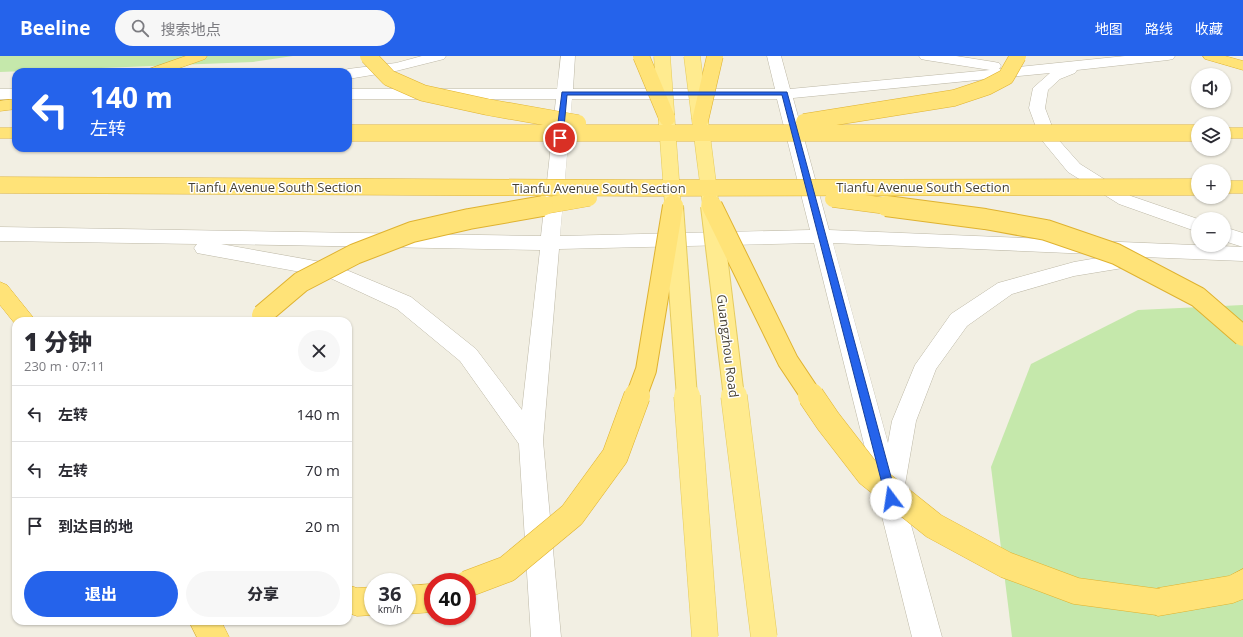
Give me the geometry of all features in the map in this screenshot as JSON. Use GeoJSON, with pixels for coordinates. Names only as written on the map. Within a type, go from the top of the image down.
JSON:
{"type":"FeatureCollection","features":[{"type":"Feature","properties":{"kind":"highway"},"geometry":{"type":"LineString","coordinates":[[166,68],[200,56]]}},
{"type":"Feature","properties":{"kind":"highway"},"geometry":{"type":"LineString","coordinates":[[368,56],[389,78],[423,92],[487,107],[638,133]]}},
{"type":"Feature","properties":{"kind":"highway"},"geometry":{"type":"LineString","coordinates":[[641,56],[667,118]]}},
{"type":"Feature","properties":{"kind":"highway"},"geometry":{"type":"LineString","coordinates":[[700,121],[715,56]]}},
{"type":"Feature","properties":{"kind":"highway"},"geometry":{"type":"LineString","coordinates":[[730,133],[915,106],[954,98],[987,87],[1006,77],[1018,56]]}},
{"type":"Feature","properties":{"kind":"highway"},"geometry":{"type":"LineString","coordinates":[[1210,56],[1243,66]]}},
{"type":"Feature","properties":{"kind":"highway"},"geometry":{"type":"LineString","coordinates":[[0,106],[12,104]]}},
{"type":"Feature","properties":{"kind":"highway"},"geometry":{"type":"LineString","coordinates":[[0,133],[12,133]]}},
{"type":"Feature","properties":{"kind":"highway"},"geometry":{"type":"LineString","coordinates":[[352,133],[1191,133]]}},
{"type":"Feature","properties":{"kind":"highway"},"geometry":{"type":"LineString","coordinates":[[1231,133],[1243,133]]}},
{"type":"Feature","properties":{"kind":"highway","name":"Tianfu Avenue South Section"},"geometry":{"type":"LineString","coordinates":[[0,185],[644,188],[1191,187]]}},
{"type":"Feature","properties":{"kind":"highway"},"geometry":{"type":"LineString","coordinates":[[745,187],[985,219],[1046,230],[1116,254],[1198,297],[1243,336]]}},
{"type":"Feature","properties":{"kind":"highway"},"geometry":{"type":"LineString","coordinates":[[261,317],[301,282],[355,254],[412,232],[469,219],[644,188]]}},
{"type":"Feature","properties":{"kind":"highway"},"geometry":{"type":"LineString","coordinates":[[1231,188],[1243,188]]}},
{"type":"Feature","properties":{"kind":"highway"},"geometry":{"type":"LineString","coordinates":[[710,200],[788,361],[828,421],[869,474],[934,526],[1006,565],[1076,591],[1158,602],[1233,589],[1243,583]]}},
{"type":"Feature","properties":{"kind":"highway"},"geometry":{"type":"LineString","coordinates":[[476,581],[507,569],[572,515],[615,456],[646,370],[673,203]]}},
{"type":"Feature","properties":{"kind":"highway"},"geometry":{"type":"LineString","coordinates":[[0,290],[22,317]]}},
{"type":"Feature","properties":{"kind":"highway"},"geometry":{"type":"LineString","coordinates":[[352,600],[364,602]]}},
{"type":"Feature","properties":{"kind":"highway"},"geometry":{"type":"LineString","coordinates":[[206,625],[214,637]]}},
{"type":"Feature","properties":{"kind":"main road"},"geometry":{"type":"LineString","coordinates":[[662,56],[705,637]]}},
{"type":"Feature","properties":{"kind":"main road","name":"Guangzhou Road"},"geometry":{"type":"LineString","coordinates":[[692,56],[764,637]]}},
{"type":"Feature","properties":{"kind":"street"},"geometry":{"type":"LineString","coordinates":[[352,73],[396,67],[439,56]]}},
{"type":"Feature","properties":{"kind":"street"},"geometry":{"type":"LineString","coordinates":[[546,637],[531,441],[568,56]]}},
{"type":"Feature","properties":{"kind":"street"},"geometry":{"type":"LineString","coordinates":[[774,56],[823,236],[927,637]]}},
{"type":"Feature","properties":{"kind":"street"},"geometry":{"type":"LineString","coordinates":[[926,56],[1029,71]]}},
{"type":"Feature","properties":{"kind":"street"},"geometry":{"type":"LineString","coordinates":[[352,94],[785,94],[1082,66],[1168,56]]}},
{"type":"Feature","properties":{"kind":"street"},"geometry":{"type":"LineString","coordinates":[[1082,66],[1054,76],[1041,88],[1037,108],[1048,138],[1074,168],[1125,200],[1191,224]]}},
{"type":"Feature","properties":{"kind":"street"},"geometry":{"type":"LineString","coordinates":[[0,94],[12,94]]}},
{"type":"Feature","properties":{"kind":"street"},"geometry":{"type":"LineString","coordinates":[[0,234],[550,243],[823,236],[1243,254]]}},
{"type":"Feature","properties":{"kind":"street"},"geometry":{"type":"LineString","coordinates":[[138,236],[332,271],[404,303],[468,355],[531,441]]}},
{"type":"Feature","properties":{"kind":"street"},"geometry":{"type":"LineString","coordinates":[[1231,236],[1243,240]]}},
{"type":"Feature","properties":{"kind":"street"},"geometry":{"type":"LineString","coordinates":[[891,499],[904,421],[926,365],[959,320],[1005,288],[1074,268],[1184,252]]}},
{"type":"Feature","properties":{"kind":"green space"},"geometry":{"type":"Polygon","coordinates":[[[0,56],[293,56],[253,62],[101,68],[12,68],[12,72],[0,72],[0,56]]]}},
{"type":"Feature","properties":{"kind":"green space"},"geometry":{"type":"Polygon","coordinates":[[[1243,305],[1243,637],[1012,637],[991,467],[1031,364],[1138,310],[1243,305]]]}},
{"type":"Feature","properties":{"kind":"route"},"geometry":{"type":"LineString","coordinates":[[560,138],[564,94],[785,94],[891,499]]}}]}
